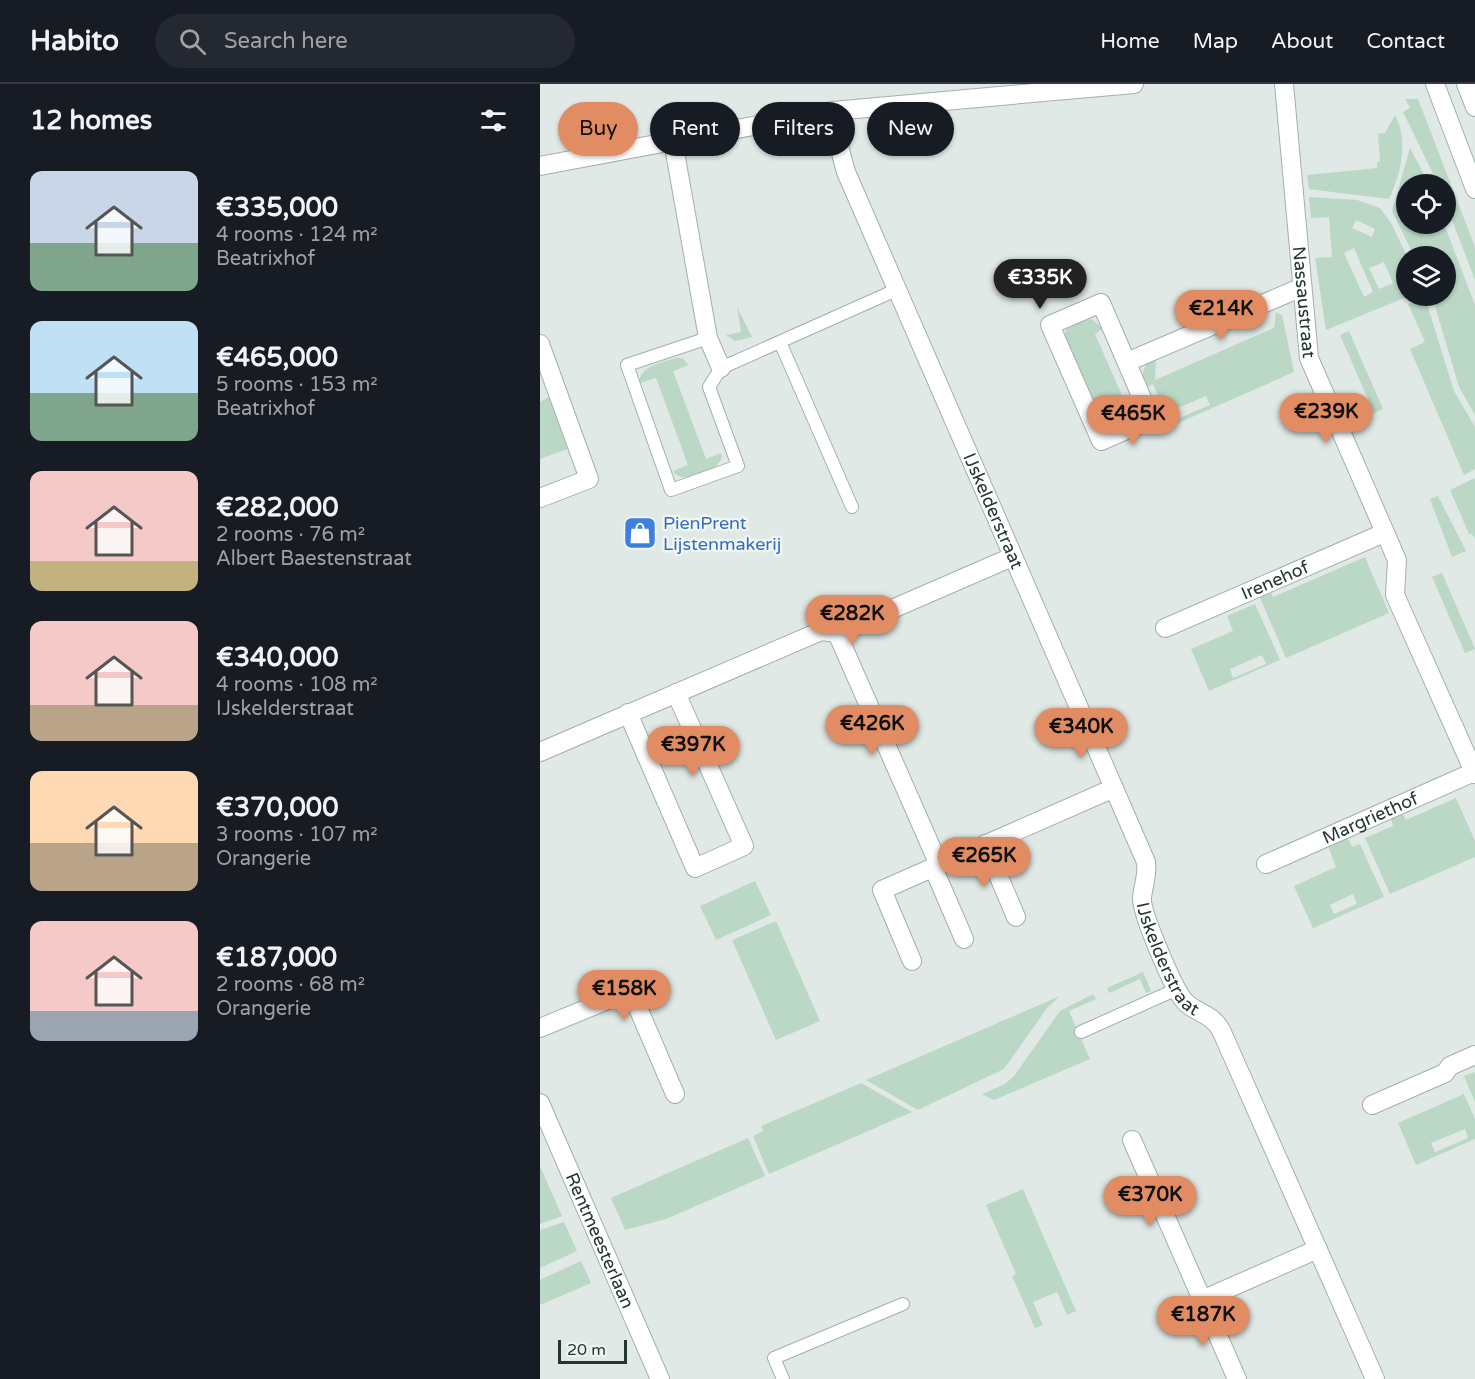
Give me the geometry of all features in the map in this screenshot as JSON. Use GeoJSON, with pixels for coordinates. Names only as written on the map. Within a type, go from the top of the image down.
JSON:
{"type":"FeatureCollection","features":[{"type":"Feature","properties":{"kind":"street"},"geometry":{"type":"LineString","coordinates":[[855,109],[1134,84]]}},
{"type":"Feature","properties":{"kind":"street","name":"Nassaustraat"},"geometry":{"type":"LineString","coordinates":[[1284,84],[1300,288],[1309,358],[1397,560],[1395,595],[1475,773]]}},
{"type":"Feature","properties":{"kind":"street"},"geometry":{"type":"LineString","coordinates":[[1435,84],[1475,189]]}},
{"type":"Feature","properties":{"kind":"street"},"geometry":{"type":"LineString","coordinates":[[1466,84],[1475,107]]}},
{"type":"Feature","properties":{"kind":"street"},"geometry":{"type":"LineString","coordinates":[[540,166],[650,145]]}},
{"type":"Feature","properties":{"kind":"street"},"geometry":{"type":"LineString","coordinates":[[677,156],[708,338],[721,368]]}},
{"type":"Feature","properties":{"kind":"street","name":"IJskelderstraat"},"geometry":{"type":"LineString","coordinates":[[842,156],[846,172],[896,290],[1146,862],[1148,874],[1142,897],[1144,910],[1177,989],[1189,1006],[1214,1019],[1221,1030],[1375,1379]]}},
{"type":"Feature","properties":{"kind":"street"},"geometry":{"type":"LineString","coordinates":[[1127,362],[1300,288]]}},
{"type":"Feature","properties":{"kind":"street"},"geometry":{"type":"LineString","coordinates":[[1101,303],[1127,362],[1151,419],[1101,441],[1050,325],[1101,303]]}},
{"type":"Feature","properties":{"kind":"street"},"geometry":{"type":"LineString","coordinates":[[540,344],[589,479],[540,498]]}},
{"type":"Feature","properties":{"kind":"street","name":"Irenehof"},"geometry":{"type":"LineString","coordinates":[[1165,628],[1384,533]]}},
{"type":"Feature","properties":{"kind":"street"},"geometry":{"type":"LineString","coordinates":[[540,752],[821,631],[837,633],[1012,557]]}},
{"type":"Feature","properties":{"kind":"street"},"geometry":{"type":"LineString","coordinates":[[837,633],[936,866],[964,939]]}},
{"type":"Feature","properties":{"kind":"street"},"geometry":{"type":"LineString","coordinates":[[628,713],[695,868],[744,846],[676,693]]}},
{"type":"Feature","properties":{"kind":"street","name":"Margriethof"},"geometry":{"type":"LineString","coordinates":[[1266,864],[1475,773]]}},
{"type":"Feature","properties":{"kind":"street"},"geometry":{"type":"LineString","coordinates":[[912,962],[882,890],[1114,788]]}},
{"type":"Feature","properties":{"kind":"street"},"geometry":{"type":"LineString","coordinates":[[985,844],[1016,917]]}},
{"type":"Feature","properties":{"kind":"street"},"geometry":{"type":"LineString","coordinates":[[540,1028],[622,994],[635,1001],[675,1094]]}},
{"type":"Feature","properties":{"kind":"street"},"geometry":{"type":"LineString","coordinates":[[1372,1105],[1445,1073],[1450,1066],[1475,1054]]}},
{"type":"Feature","properties":{"kind":"street","name":"Rentmeesterlaan"},"geometry":{"type":"LineString","coordinates":[[540,1103],[660,1379]]}},
{"type":"Feature","properties":{"kind":"street"},"geometry":{"type":"LineString","coordinates":[[1132,1140],[1237,1379]]}},
{"type":"Feature","properties":{"kind":"street"},"geometry":{"type":"LineString","coordinates":[[1202,1300],[1318,1250]]}},
{"type":"Feature","properties":{"kind":"lane"},"geometry":{"type":"LineString","coordinates":[[708,338],[627,365],[671,490],[738,466],[709,387],[721,368],[896,290]]}},
{"type":"Feature","properties":{"kind":"lane"},"geometry":{"type":"LineString","coordinates":[[780,342],[852,507]]}},
{"type":"Feature","properties":{"kind":"lane"},"geometry":{"type":"LineString","coordinates":[[1081,1032],[1177,989]]}},
{"type":"Feature","properties":{"kind":"lane"},"geometry":{"type":"LineString","coordinates":[[783,1379],[774,1358],[903,1304]]}},
{"type":"Feature","properties":{"kind":"green space"},"geometry":{"type":"Polygon","coordinates":[[[1405,99],[1418,99],[1447,174],[1433,174],[1403,112],[1410,108],[1405,99]]]}},
{"type":"Feature","properties":{"kind":"green space"},"geometry":{"type":"Polygon","coordinates":[[[1395,115],[1402,136],[1402,157],[1389,199],[1309,189],[1307,175],[1377,168],[1377,162],[1380,161],[1378,134],[1385,133],[1395,115]]]}},
{"type":"Feature","properties":{"kind":"green space"},"geometry":{"type":"Polygon","coordinates":[[[1410,148],[1424,174],[1403,174],[1410,148]]]}},
{"type":"Feature","properties":{"kind":"green space"},"geometry":{"type":"Polygon","coordinates":[[[1309,197],[1357,200],[1380,208],[1391,223],[1402,246],[1396,246],[1396,301],[1326,330],[1315,258],[1332,257],[1329,217],[1311,218],[1309,197]],[[1356,220],[1352,228],[1372,237],[1375,229],[1356,220]],[[1354,248],[1344,253],[1364,297],[1373,292],[1354,248]],[[1384,262],[1369,268],[1379,289],[1393,283],[1384,262]]]}},
{"type":"Feature","properties":{"kind":"green space"},"geometry":{"type":"Polygon","coordinates":[[[1396,197],[1396,219],[1392,211],[1396,197]]]}},
{"type":"Feature","properties":{"kind":"green space"},"geometry":{"type":"Polygon","coordinates":[[[1456,198],[1475,247],[1475,280],[1456,230],[1456,198]]]}},
{"type":"Feature","properties":{"kind":"green space"},"geometry":{"type":"Polygon","coordinates":[[[1403,234],[1448,234],[1452,246],[1409,246],[1403,234]]]}},
{"type":"Feature","properties":{"kind":"green space"},"geometry":{"type":"Polygon","coordinates":[[[1456,255],[1475,305],[1475,415],[1459,387],[1435,306],[1456,306],[1456,255]]]}},
{"type":"Feature","properties":{"kind":"green space"},"geometry":{"type":"Polygon","coordinates":[[[1409,306],[1428,306],[1454,391],[1475,427],[1475,469],[1464,475],[1410,349],[1425,342],[1409,306]]]}},
{"type":"Feature","properties":{"kind":"green space"},"geometry":{"type":"Polygon","coordinates":[[[737,307],[752,337],[735,341],[726,335],[741,332],[737,307]]]}},
{"type":"Feature","properties":{"kind":"green space"},"geometry":{"type":"Polygon","coordinates":[[[1276,312],[1282,315],[1294,372],[1167,428],[1159,409],[1163,407],[1153,384],[1145,388],[1143,373],[1148,363],[1156,357],[1155,380],[1274,328],[1276,312]],[[1206,396],[1173,410],[1177,419],[1210,405],[1206,396]]]}},
{"type":"Feature","properties":{"kind":"green space"},"geometry":{"type":"Polygon","coordinates":[[[1084,318],[1093,320],[1103,329],[1095,334],[1125,402],[1133,400],[1136,409],[1133,417],[1111,427],[1103,423],[1064,335],[1068,327],[1084,318]]]}},
{"type":"Feature","properties":{"kind":"green space"},"geometry":{"type":"Polygon","coordinates":[[[1349,331],[1383,409],[1374,413],[1340,335],[1349,331]]]}},
{"type":"Feature","properties":{"kind":"green space"},"geometry":{"type":"Polygon","coordinates":[[[675,358],[682,358],[689,365],[673,371],[706,459],[721,453],[722,457],[708,472],[692,477],[684,477],[673,471],[688,465],[656,378],[640,383],[640,377],[647,369],[675,358]]]}},
{"type":"Feature","properties":{"kind":"green space"},"geometry":{"type":"Polygon","coordinates":[[[549,397],[568,449],[540,459],[540,402],[549,397]]]}},
{"type":"Feature","properties":{"kind":"green space"},"geometry":{"type":"Polygon","coordinates":[[[1475,478],[1475,539],[1472,534],[1469,534],[1450,490],[1475,478]]]}},
{"type":"Feature","properties":{"kind":"green space"},"geometry":{"type":"Polygon","coordinates":[[[1438,496],[1466,551],[1452,557],[1430,499],[1438,496]]]}},
{"type":"Feature","properties":{"kind":"green space"},"geometry":{"type":"Polygon","coordinates":[[[1365,557],[1389,613],[1286,658],[1258,593],[1268,588],[1273,597],[1365,557]]]}},
{"type":"Feature","properties":{"kind":"green space"},"geometry":{"type":"Polygon","coordinates":[[[1442,573],[1475,649],[1465,653],[1432,577],[1442,573]]]}},
{"type":"Feature","properties":{"kind":"green space"},"geometry":{"type":"Polygon","coordinates":[[[1255,604],[1280,660],[1209,691],[1191,649],[1233,631],[1227,616],[1255,604]],[[1262,655],[1230,669],[1233,678],[1266,664],[1262,655]]]}},
{"type":"Feature","properties":{"kind":"green space"},"geometry":{"type":"Polygon","coordinates":[[[1456,798],[1475,841],[1475,857],[1390,894],[1365,838],[1393,826],[1391,818],[1402,813],[1406,820],[1456,798]]]}},
{"type":"Feature","properties":{"kind":"green space"},"geometry":{"type":"Polygon","coordinates":[[[1347,836],[1352,847],[1360,844],[1384,897],[1313,928],[1294,886],[1336,867],[1328,846],[1347,836]],[[1353,894],[1330,905],[1334,914],[1357,904],[1353,894]]]}},
{"type":"Feature","properties":{"kind":"green space"},"geometry":{"type":"Polygon","coordinates":[[[755,881],[771,915],[716,940],[700,906],[755,881]]]}},
{"type":"Feature","properties":{"kind":"green space"},"geometry":{"type":"Polygon","coordinates":[[[776,921],[820,1021],[776,1040],[732,940],[776,921]]]}},
{"type":"Feature","properties":{"kind":"green space"},"geometry":{"type":"Polygon","coordinates":[[[1143,972],[1151,991],[1146,993],[1140,979],[1109,993],[1107,988],[1143,972]]]}},
{"type":"Feature","properties":{"kind":"green space"},"geometry":{"type":"Polygon","coordinates":[[[1093,994],[1096,999],[1069,1011],[1090,1059],[994,1100],[982,1094],[1005,1084],[1014,1076],[1060,1011],[1093,994]]]}},
{"type":"Feature","properties":{"kind":"green space"},"geometry":{"type":"Polygon","coordinates":[[[1060,996],[1047,1008],[1004,1069],[918,1110],[866,1080],[1060,996]]]}},
{"type":"Feature","properties":{"kind":"green space"},"geometry":{"type":"Polygon","coordinates":[[[1475,1072],[1475,1102],[1464,1076],[1475,1072]]]}},
{"type":"Feature","properties":{"kind":"green space"},"geometry":{"type":"Polygon","coordinates":[[[861,1083],[912,1112],[769,1174],[753,1136],[763,1131],[761,1126],[861,1083]]]}},
{"type":"Feature","properties":{"kind":"green space"},"geometry":{"type":"Polygon","coordinates":[[[1464,1094],[1475,1119],[1475,1139],[1416,1165],[1398,1123],[1464,1094]],[[1465,1129],[1431,1143],[1435,1152],[1468,1138],[1465,1129]]]}},
{"type":"Feature","properties":{"kind":"green space"},"geometry":{"type":"Polygon","coordinates":[[[748,1138],[765,1176],[666,1219],[625,1230],[611,1198],[748,1138]]]}},
{"type":"Feature","properties":{"kind":"green space"},"geometry":{"type":"Polygon","coordinates":[[[540,1166],[562,1216],[540,1224],[540,1166]]]}},
{"type":"Feature","properties":{"kind":"green space"},"geometry":{"type":"Polygon","coordinates":[[[1023,1189],[1076,1311],[1067,1315],[1057,1292],[1033,1302],[1043,1325],[1035,1328],[1012,1276],[1016,1274],[986,1205],[1023,1189]]]}},
{"type":"Feature","properties":{"kind":"green space"},"geometry":{"type":"Polygon","coordinates":[[[564,1222],[577,1251],[540,1268],[540,1230],[564,1222]]]}},
{"type":"Feature","properties":{"kind":"green space"},"geometry":{"type":"Polygon","coordinates":[[[581,1261],[591,1283],[540,1305],[540,1280],[581,1261]]]}},
{"type":"Feature","properties":{"kind":"place","name":"PienPrent Lijstenmakerij"},"geometry":{"type":"Point","coordinates":[640,533]}}]}
